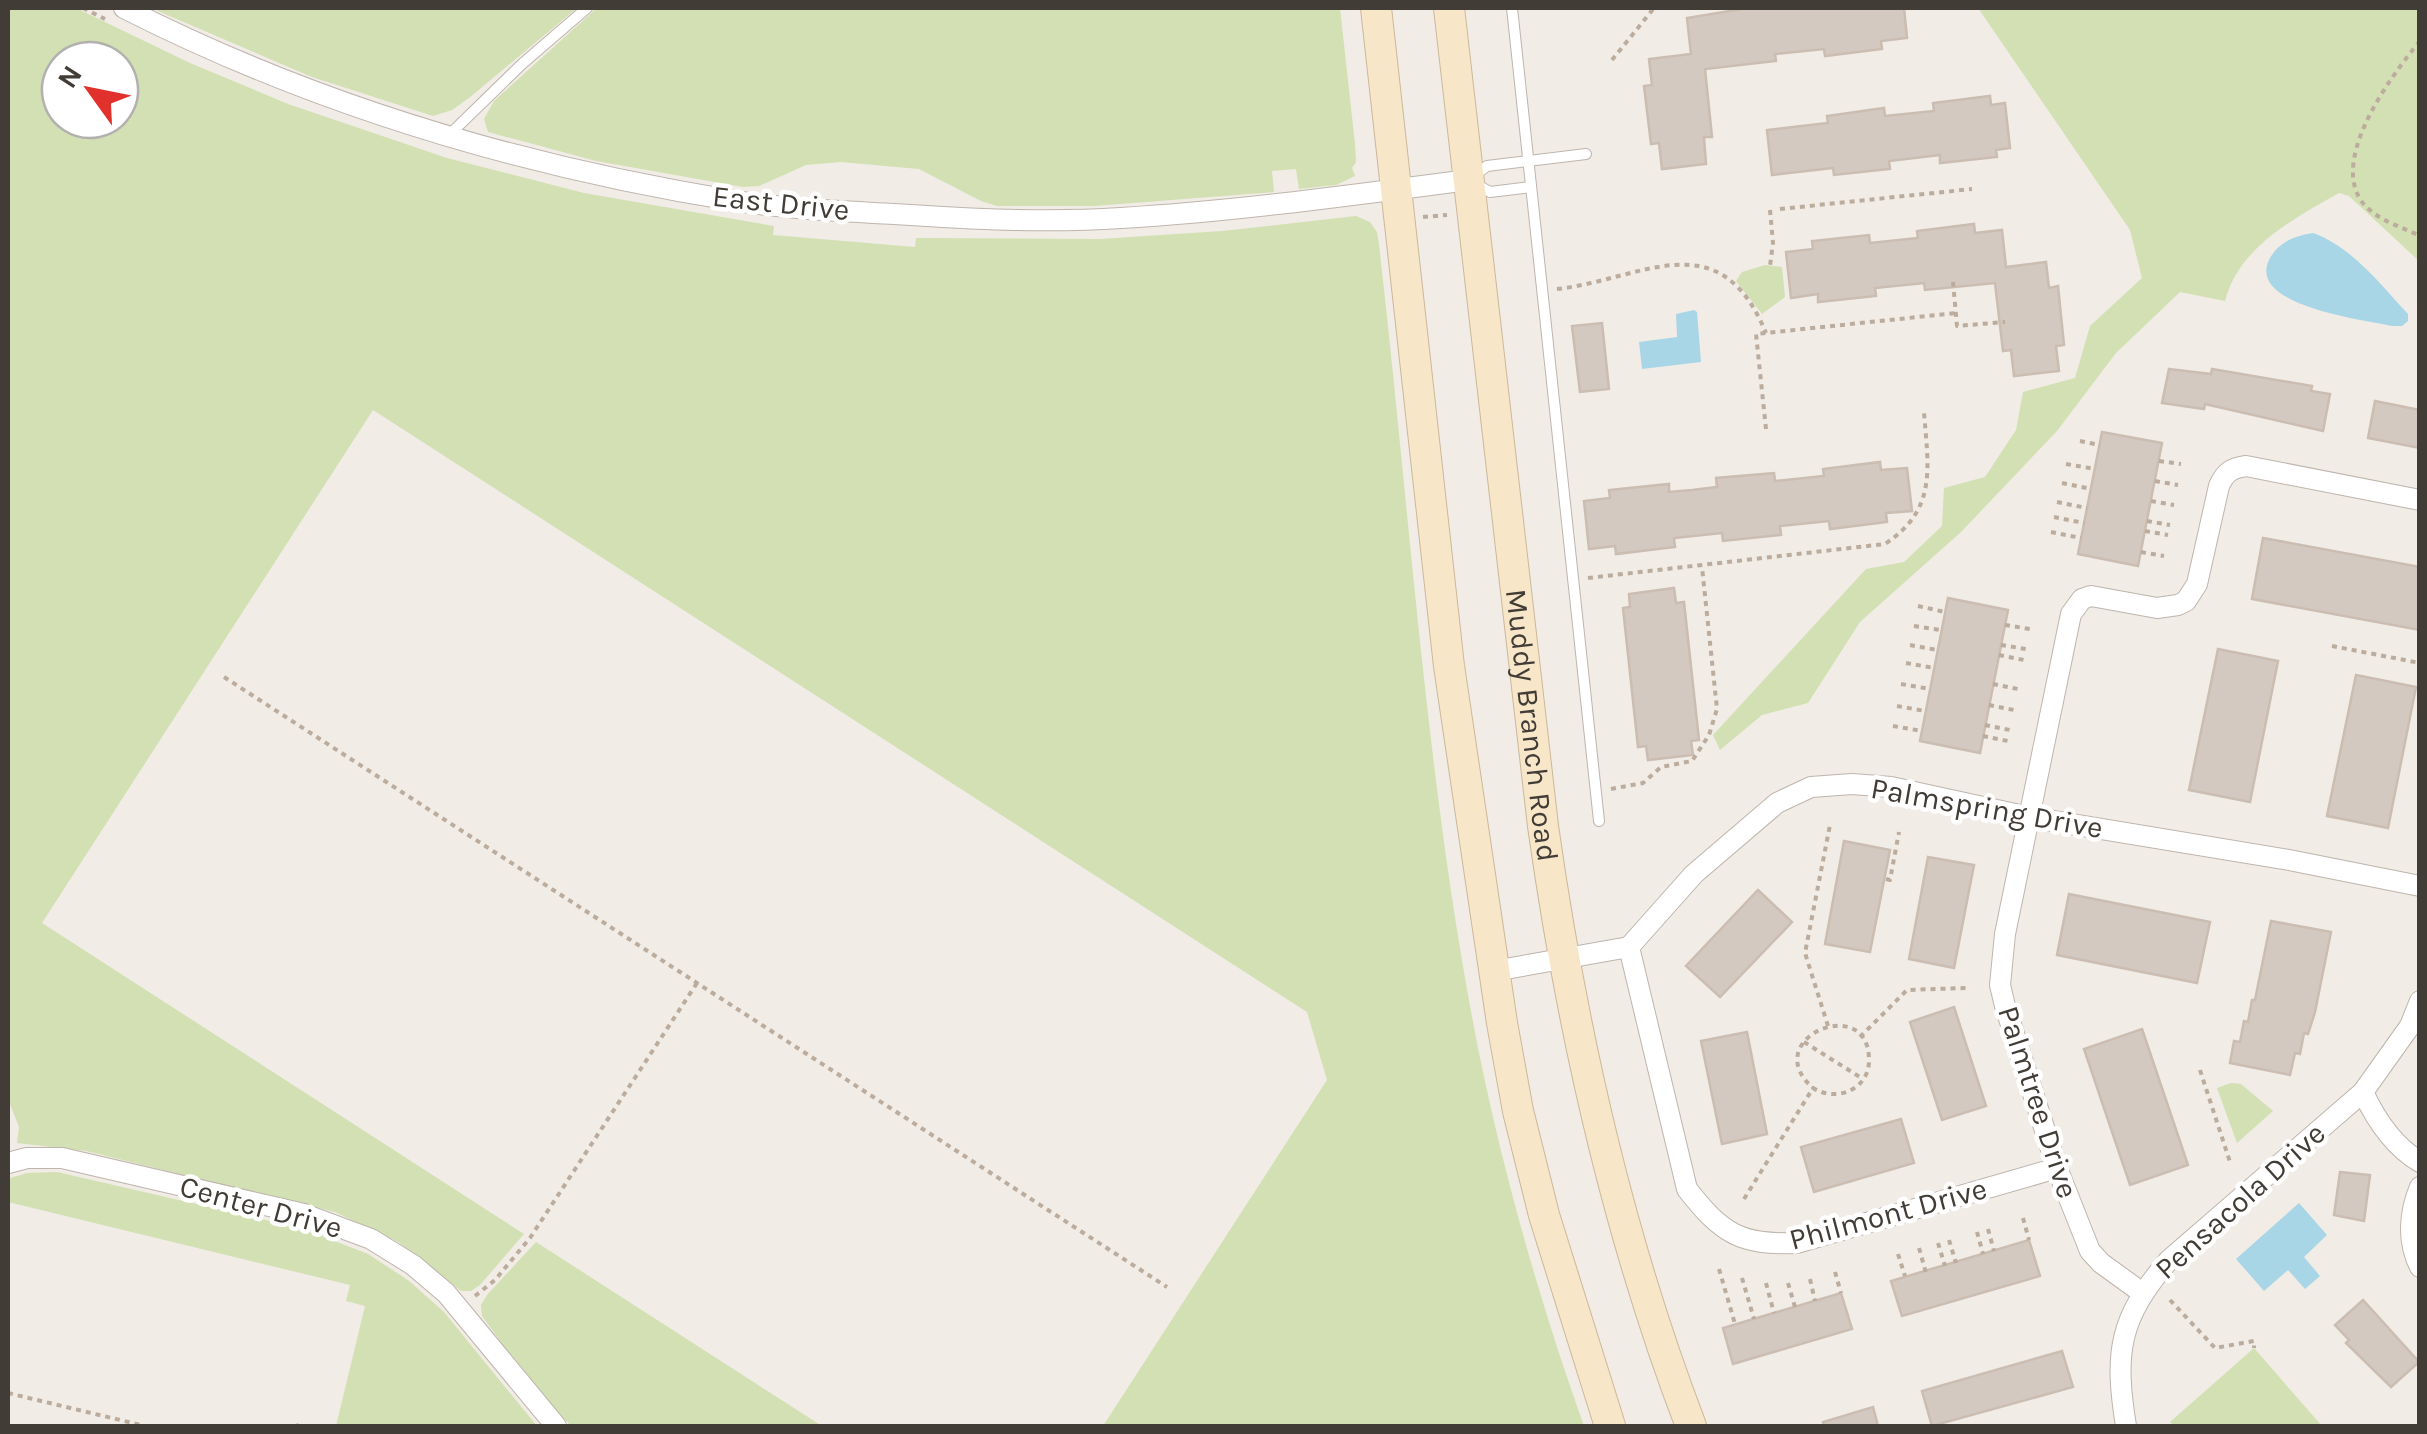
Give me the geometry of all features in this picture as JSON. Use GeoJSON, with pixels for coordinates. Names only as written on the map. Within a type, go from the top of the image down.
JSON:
{"type":"FeatureCollection","features":[{"type":"Feature","properties":{"kind":"main road"},"geometry":{"type":"LineString","coordinates":[[1376,8],[1449,666],[1494,971],[1518,1111],[1544,1215],[1610,1426]]}},
{"type":"Feature","properties":{"kind":"main road","name":"Muddy Branch Road"},"geometry":{"type":"LineString","coordinates":[[1449,8],[1542,826],[1561,958],[1603,1148],[1671,1375],[1691,1426]]}},
{"type":"Feature","properties":{"kind":"street","name":"East Drive"},"geometry":{"type":"LineString","coordinates":[[124,8],[278,77],[448,136],[610,177],[739,202],[940,217],[1118,218],[1210,212],[1468,180]]}},
{"type":"Feature","properties":{"kind":"street","name":"Palmtree Drive"},"geometry":{"type":"LineString","coordinates":[[2141,1292],[2100,1263],[2090,1251],[2057,1168],[2000,985],[2006,934],[2071,614],[2082,598],[2100,595],[2157,608],[2186,601],[2197,584],[2219,486],[2228,472],[2246,466],[2420,500]]}},
{"type":"Feature","properties":{"kind":"street","name":"Palmspring Drive"},"geometry":{"type":"LineString","coordinates":[[1629,947],[1694,874],[1776,803],[1811,787],[1891,787],[2030,817],[2420,886]]}},
{"type":"Feature","properties":{"kind":"street"},"geometry":{"type":"LineString","coordinates":[[1494,971],[1629,947]]}},
{"type":"Feature","properties":{"kind":"street","name":"Philmont Drive"},"geometry":{"type":"LineString","coordinates":[[1629,947],[1687,1189],[1708,1216],[1748,1240],[1762,1244],[1797,1243],[2057,1168]]}},
{"type":"Feature","properties":{"kind":"street","name":"Pensacola Drive"},"geometry":{"type":"LineString","coordinates":[[2126,1426],[2120,1388],[2121,1346],[2141,1292],[2182,1249],[2364,1092],[2410,1026],[2420,1001]]}},
{"type":"Feature","properties":{"kind":"street"},"geometry":{"type":"LineString","coordinates":[[2364,1092],[2387,1134],[2420,1162]]}},
{"type":"Feature","properties":{"kind":"street","name":"Center Drive"},"geometry":{"type":"LineString","coordinates":[[8,1163],[27,1158],[62,1158],[304,1214],[352,1230],[395,1252],[430,1279],[460,1308],[556,1426]]}},
{"type":"Feature","properties":{"kind":"street"},"geometry":{"type":"LineString","coordinates":[[2420,1188],[2410,1219],[2411,1242],[2420,1267]]}},
{"type":"Feature","properties":{"kind":"lane"},"geometry":{"type":"LineString","coordinates":[[448,136],[587,8]]}},
{"type":"Feature","properties":{"kind":"lane"},"geometry":{"type":"LineString","coordinates":[[1512,8],[1599,821]]}},
{"type":"Feature","properties":{"kind":"lane"},"geometry":{"type":"LineString","coordinates":[[1531,187],[1490,192],[1468,180],[1487,166],[1586,154]]}},
{"type":"Feature","properties":{"kind":"path"},"geometry":{"type":"LineString","coordinates":[[1612,60],[1654,8]]}},
{"type":"Feature","properties":{"kind":"path"},"geometry":{"type":"LineString","coordinates":[[2420,41],[2370,114],[2358,145],[2352,180],[2357,194],[2371,211],[2420,236]]}},
{"type":"Feature","properties":{"kind":"path"},"geometry":{"type":"LineString","coordinates":[[1780,209],[1972,189]]}},
{"type":"Feature","properties":{"kind":"path"},"geometry":{"type":"LineString","coordinates":[[1770,210],[1770,266]]}},
{"type":"Feature","properties":{"kind":"path"},"geometry":{"type":"LineString","coordinates":[[1418,217],[1446,215]]}},
{"type":"Feature","properties":{"kind":"path"},"geometry":{"type":"LineString","coordinates":[[1556,289],[1589,286],[1610,276],[1646,268],[1700,267],[1733,282],[1755,309],[1766,333]]}},
{"type":"Feature","properties":{"kind":"path"},"geometry":{"type":"LineString","coordinates":[[1954,282],[1957,326],[2005,322]]}},
{"type":"Feature","properties":{"kind":"path"},"geometry":{"type":"LineString","coordinates":[[1766,429],[1756,334],[1956,313]]}},
{"type":"Feature","properties":{"kind":"path"},"geometry":{"type":"LineString","coordinates":[[1573,580],[1874,547],[1897,536],[1916,516],[1927,488],[1924,412]]}},
{"type":"Feature","properties":{"kind":"path"},"geometry":{"type":"LineString","coordinates":[[2080,441],[2100,445]]}},
{"type":"Feature","properties":{"kind":"path"},"geometry":{"type":"LineString","coordinates":[[2159,460],[2181,464]]}},
{"type":"Feature","properties":{"kind":"path"},"geometry":{"type":"LineString","coordinates":[[2066,464],[2094,469]]}},
{"type":"Feature","properties":{"kind":"path"},"geometry":{"type":"LineString","coordinates":[[2155,481],[2178,485]]}},
{"type":"Feature","properties":{"kind":"path"},"geometry":{"type":"LineString","coordinates":[[2062,483],[2091,488]]}},
{"type":"Feature","properties":{"kind":"path"},"geometry":{"type":"LineString","coordinates":[[2151,500],[2174,504]]}},
{"type":"Feature","properties":{"kind":"path"},"geometry":{"type":"LineString","coordinates":[[2057,502],[2087,508]]}},
{"type":"Feature","properties":{"kind":"path"},"geometry":{"type":"LineString","coordinates":[[2054,517],[2084,523]]}},
{"type":"Feature","properties":{"kind":"path"},"geometry":{"type":"LineString","coordinates":[[2147,521],[2170,525]]}},
{"type":"Feature","properties":{"kind":"path"},"geometry":{"type":"LineString","coordinates":[[2146,531],[2168,535]]}},
{"type":"Feature","properties":{"kind":"path"},"geometry":{"type":"LineString","coordinates":[[2051,532],[2081,538]]}},
{"type":"Feature","properties":{"kind":"path"},"geometry":{"type":"LineString","coordinates":[[2141,552],[2164,556]]}},
{"type":"Feature","properties":{"kind":"path"},"geometry":{"type":"LineString","coordinates":[[1596,790],[1642,784],[1658,769],[1692,761],[1709,735],[1717,709],[1702,566]]}},
{"type":"Feature","properties":{"kind":"path"},"geometry":{"type":"LineString","coordinates":[[1918,606],[1945,612]]}},
{"type":"Feature","properties":{"kind":"path"},"geometry":{"type":"LineString","coordinates":[[2005,624],[2030,629]]}},
{"type":"Feature","properties":{"kind":"path"},"geometry":{"type":"LineString","coordinates":[[1914,626],[1941,630]]}},
{"type":"Feature","properties":{"kind":"path"},"geometry":{"type":"LineString","coordinates":[[2001,644],[2026,649]]}},
{"type":"Feature","properties":{"kind":"path"},"geometry":{"type":"LineString","coordinates":[[1910,645],[1938,650]]}},
{"type":"Feature","properties":{"kind":"path"},"geometry":{"type":"LineString","coordinates":[[2332,646],[2420,663]]}},
{"type":"Feature","properties":{"kind":"path"},"geometry":{"type":"LineString","coordinates":[[1999,655],[2024,660]]}},
{"type":"Feature","properties":{"kind":"path"},"geometry":{"type":"LineString","coordinates":[[1906,663],[1934,668]]}},
{"type":"Feature","properties":{"kind":"path"},"geometry":{"type":"LineString","coordinates":[[224,677],[1166,1287]]}},
{"type":"Feature","properties":{"kind":"path"},"geometry":{"type":"LineString","coordinates":[[1901,684],[1930,689]]}},
{"type":"Feature","properties":{"kind":"path"},"geometry":{"type":"LineString","coordinates":[[1994,684],[2018,689]]}},
{"type":"Feature","properties":{"kind":"path"},"geometry":{"type":"LineString","coordinates":[[1990,705],[2014,710]]}},
{"type":"Feature","properties":{"kind":"path"},"geometry":{"type":"LineString","coordinates":[[1897,706],[1926,711]]}},
{"type":"Feature","properties":{"kind":"path"},"geometry":{"type":"LineString","coordinates":[[1986,725],[2010,730]]}},
{"type":"Feature","properties":{"kind":"path"},"geometry":{"type":"LineString","coordinates":[[1893,726],[1922,731]]}},
{"type":"Feature","properties":{"kind":"path"},"geometry":{"type":"LineString","coordinates":[[1984,736],[2008,741]]}},
{"type":"Feature","properties":{"kind":"path"},"geometry":{"type":"LineString","coordinates":[[1828,1026],[1805,953],[1830,824]]}},
{"type":"Feature","properties":{"kind":"path"},"geometry":{"type":"LineString","coordinates":[[1886,880],[1890,880],[1900,832]]}},
{"type":"Feature","properties":{"kind":"path"},"geometry":{"type":"LineString","coordinates":[[460,1308],[495,1280],[530,1238],[697,983]]}},
{"type":"Feature","properties":{"kind":"path"},"geometry":{"type":"LineString","coordinates":[[1860,1036],[1907,990],[1966,988]]}},
{"type":"Feature","properties":{"kind":"path"},"geometry":{"type":"LineString","coordinates":[[1828,1026],[1844,1026],[1860,1036],[1870,1061],[1863,1079],[1852,1090],[1830,1096],[1813,1088],[1802,1076],[1799,1065],[1804,1042],[1811,1034],[1828,1026]]}},
{"type":"Feature","properties":{"kind":"path"},"geometry":{"type":"LineString","coordinates":[[1804,1042],[1863,1079]]}},
{"type":"Feature","properties":{"kind":"path"},"geometry":{"type":"LineString","coordinates":[[2200,1070],[2231,1165]]}},
{"type":"Feature","properties":{"kind":"path"},"geometry":{"type":"LineString","coordinates":[[1744,1199],[1813,1088]]}},
{"type":"Feature","properties":{"kind":"path"},"geometry":{"type":"LineString","coordinates":[[2023,1218],[2029,1240]]}},
{"type":"Feature","properties":{"kind":"path"},"geometry":{"type":"LineString","coordinates":[[1988,1228],[1994,1251]]}},
{"type":"Feature","properties":{"kind":"path"},"geometry":{"type":"LineString","coordinates":[[1977,1232],[1984,1254]]}},
{"type":"Feature","properties":{"kind":"path"},"geometry":{"type":"LineString","coordinates":[[1949,1240],[1956,1263]]}},
{"type":"Feature","properties":{"kind":"path"},"geometry":{"type":"LineString","coordinates":[[1938,1243],[1945,1266]]}},
{"type":"Feature","properties":{"kind":"path"},"geometry":{"type":"LineString","coordinates":[[1918,1248],[1926,1272]]}},
{"type":"Feature","properties":{"kind":"path"},"geometry":{"type":"LineString","coordinates":[[1898,1254],[1905,1276]]}},
{"type":"Feature","properties":{"kind":"path"},"geometry":{"type":"LineString","coordinates":[[1719,1270],[1734,1324]]}},
{"type":"Feature","properties":{"kind":"path"},"geometry":{"type":"LineString","coordinates":[[1835,1272],[1841,1294]]}},
{"type":"Feature","properties":{"kind":"path"},"geometry":{"type":"LineString","coordinates":[[1742,1278],[1754,1318]]}},
{"type":"Feature","properties":{"kind":"path"},"geometry":{"type":"LineString","coordinates":[[1810,1279],[1816,1301]]}},
{"type":"Feature","properties":{"kind":"path"},"geometry":{"type":"LineString","coordinates":[[1788,1282],[1795,1307]]}},
{"type":"Feature","properties":{"kind":"path"},"geometry":{"type":"LineString","coordinates":[[1766,1283],[1774,1313]]}},
{"type":"Feature","properties":{"kind":"path"},"geometry":{"type":"LineString","coordinates":[[2170,1300],[2215,1348],[2254,1341],[2254,1348]]}},
{"type":"Feature","properties":{"kind":"path"},"geometry":{"type":"LineString","coordinates":[[8,1393],[145,1426]]}},
{"type":"Feature","properties":{"kind":"green space"},"geometry":{"type":"Polygon","coordinates":[[[8,8],[76,8],[190,63],[288,104],[447,158],[584,193],[774,226],[773,235],[915,247],[916,238],[1100,239],[1356,216],[1370,222],[1377,232],[1432,748],[1460,949],[1511,1191],[1584,1426],[1103,1426],[1327,1080],[1307,1012],[373,410],[42,923],[524,1234],[480,1285],[471,1291],[461,1291],[398,1242],[335,1212],[86,1151],[17,1143],[19,1127],[8,1099],[8,8]]]}},
{"type":"Feature","properties":{"kind":"green space"},"geometry":{"type":"Polygon","coordinates":[[[151,8],[577,8],[469,98],[452,110],[433,116],[312,77],[151,8]]]}},
{"type":"Feature","properties":{"kind":"green space"},"geometry":{"type":"Polygon","coordinates":[[[597,8],[1340,8],[1355,176],[1336,185],[1299,189],[1296,169],[1272,171],[1274,192],[1094,206],[997,206],[919,169],[841,162],[806,165],[759,186],[743,187],[596,161],[488,132],[484,119],[494,101],[597,8]]]}},
{"type":"Feature","properties":{"kind":"green space"},"geometry":{"type":"Polygon","coordinates":[[[1978,8],[2419,8],[2419,261],[2349,196],[2339,193],[2286,224],[2255,250],[2232,282],[2225,301],[2180,292],[2116,353],[2057,431],[1961,532],[1860,622],[1808,703],[1762,715],[1720,750],[1713,735],[1866,569],[1904,562],[1942,526],[1944,488],[1985,477],[2016,430],[2023,392],[2075,378],[2090,326],[2142,278],[2130,230],[1978,8]]]}},
{"type":"Feature","properties":{"kind":"green space"},"geometry":{"type":"Polygon","coordinates":[[[1765,265],[1782,267],[1785,297],[1762,314],[1736,281],[1742,272],[1765,265]]]}},
{"type":"Feature","properties":{"kind":"green space"},"geometry":{"type":"Polygon","coordinates":[[[2241,1084],[2273,1111],[2237,1143],[2217,1088],[2241,1084]]]}},
{"type":"Feature","properties":{"kind":"green space"},"geometry":{"type":"Polygon","coordinates":[[[57,1172],[301,1228],[368,1254],[408,1280],[444,1312],[537,1426],[336,1426],[365,1306],[346,1301],[350,1285],[8,1202],[10,1178],[57,1172]]]}},
{"type":"Feature","properties":{"kind":"green space"},"geometry":{"type":"Polygon","coordinates":[[[536,1242],[822,1426],[571,1426],[527,1378],[482,1316],[481,1305],[487,1295],[536,1242]]]}},
{"type":"Feature","properties":{"kind":"green space"},"geometry":{"type":"Polygon","coordinates":[[[2254,1348],[2322,1426],[2174,1426],[2170,1422],[2254,1348]]]}},
{"type":"Feature","properties":{"kind":"water"},"geometry":{"type":"Polygon","coordinates":[[[2313,233],[2340,247],[2365,267],[2408,314],[2408,321],[2392,326],[2335,315],[2291,300],[2275,289],[2267,276],[2273,254],[2287,241],[2313,233]]]}},
{"type":"Feature","properties":{"kind":"water"},"geometry":{"type":"Polygon","coordinates":[[[1694,310],[1701,362],[1642,369],[1639,342],[1677,337],[1676,314],[1694,310]]]}},
{"type":"Feature","properties":{"kind":"water"},"geometry":{"type":"Polygon","coordinates":[[[2299,1203],[2327,1235],[2304,1257],[2320,1276],[2305,1289],[2288,1270],[2264,1291],[2236,1259],[2299,1203]]]}},
{"type":"Feature","properties":{"kind":"building"},"geometry":{"type":"Polygon","coordinates":[[[1748,8],[1904,8],[1907,38],[1881,41],[1882,49],[1825,56],[1824,49],[1775,54],[1776,61],[1705,69],[1712,137],[1704,137],[1706,164],[1662,169],[1659,143],[1651,144],[1644,86],[1652,85],[1649,59],[1691,54],[1687,18],[1748,8]]]}},
{"type":"Feature","properties":{"kind":"building"},"geometry":{"type":"Polygon","coordinates":[[[1990,96],[1991,105],[2005,103],[2010,148],[1996,150],[1997,157],[1940,163],[1940,155],[1889,161],[1890,169],[1834,175],[1833,168],[1772,175],[1767,130],[1828,123],[1827,116],[1884,108],[1885,116],[1934,111],[1933,103],[1990,96]]]}},
{"type":"Feature","properties":{"kind":"building"},"geometry":{"type":"Polygon","coordinates":[[[1974,224],[1975,233],[2002,230],[2006,267],[2046,262],[2049,288],[2058,286],[2064,345],[2056,346],[2059,371],[2014,376],[2011,350],[2003,351],[1995,283],[1925,290],[1924,283],[1875,288],[1876,296],[1818,302],[1818,294],[1791,298],[1786,252],[1813,249],[1812,241],[1869,235],[1870,243],[1918,238],[1917,231],[1974,224]]]}},
{"type":"Feature","properties":{"kind":"building"},"geometry":{"type":"Polygon","coordinates":[[[1602,323],[1609,389],[1580,392],[1572,326],[1602,323]]]}},
{"type":"Feature","properties":{"kind":"building"},"geometry":{"type":"Polygon","coordinates":[[[2169,369],[2211,374],[2212,369],[2312,386],[2311,391],[2330,394],[2323,431],[2205,404],[2204,409],[2162,403],[2169,369]]]}},
{"type":"Feature","properties":{"kind":"building"},"geometry":{"type":"Polygon","coordinates":[[[2375,401],[2420,410],[2420,448],[2368,438],[2375,401]]]}},
{"type":"Feature","properties":{"kind":"building"},"geometry":{"type":"Polygon","coordinates":[[[2102,432],[2162,443],[2138,566],[2078,554],[2102,432]]]}},
{"type":"Feature","properties":{"kind":"building"},"geometry":{"type":"Polygon","coordinates":[[[1880,462],[1881,470],[1907,468],[1912,511],[1886,513],[1887,522],[1830,529],[1829,521],[1780,526],[1781,535],[1723,541],[1722,533],[1674,538],[1675,547],[1616,554],[1615,546],[1589,549],[1584,501],[1610,498],[1609,490],[1669,484],[1669,492],[1692,490],[1717,487],[1716,478],[1774,473],[1775,481],[1824,476],[1823,469],[1880,462]]]}},
{"type":"Feature","properties":{"kind":"building"},"geometry":{"type":"Polygon","coordinates":[[[2263,538],[2420,567],[2420,630],[2252,599],[2263,538]]]}},
{"type":"Feature","properties":{"kind":"building"},"geometry":{"type":"Polygon","coordinates":[[[1674,588],[1676,603],[1684,602],[1699,740],[1691,741],[1693,755],[1648,760],[1646,746],[1638,747],[1623,608],[1630,607],[1629,594],[1674,588]]]}},
{"type":"Feature","properties":{"kind":"building"},"geometry":{"type":"Polygon","coordinates":[[[1948,598],[2008,610],[1980,753],[1920,741],[1948,598]]]}},
{"type":"Feature","properties":{"kind":"building"},"geometry":{"type":"Polygon","coordinates":[[[2218,649],[2278,661],[2250,802],[2189,790],[2218,649]]]}},
{"type":"Feature","properties":{"kind":"building"},"geometry":{"type":"Polygon","coordinates":[[[2356,675],[2416,687],[2388,828],[2327,816],[2356,675]]]}},
{"type":"Feature","properties":{"kind":"building"},"geometry":{"type":"Polygon","coordinates":[[[1844,841],[1890,850],[1870,952],[1825,944],[1844,841]]]}},
{"type":"Feature","properties":{"kind":"building"},"geometry":{"type":"Polygon","coordinates":[[[1928,857],[1974,865],[1954,968],[1909,959],[1928,857]]]}},
{"type":"Feature","properties":{"kind":"building"},"geometry":{"type":"Polygon","coordinates":[[[1758,890],[1792,922],[1720,997],[1686,966],[1758,890]]]}},
{"type":"Feature","properties":{"kind":"building"},"geometry":{"type":"Polygon","coordinates":[[[2069,894],[2210,922],[2197,983],[2057,955],[2069,894]]]}},
{"type":"Feature","properties":{"kind":"building"},"geometry":{"type":"Polygon","coordinates":[[[2271,921],[2331,932],[2315,1012],[2308,1034],[2304,1033],[2300,1054],[2295,1053],[2290,1075],[2230,1063],[2234,1041],[2240,1042],[2244,1021],[2248,1022],[2255,1000],[2271,921]]]}},
{"type":"Feature","properties":{"kind":"building"},"geometry":{"type":"Polygon","coordinates":[[[1954,1007],[1986,1106],[1942,1120],[1910,1022],[1954,1007]]]}},
{"type":"Feature","properties":{"kind":"building"},"geometry":{"type":"Polygon","coordinates":[[[2142,1029],[2188,1165],[2130,1185],[2084,1049],[2142,1029]]]}},
{"type":"Feature","properties":{"kind":"building"},"geometry":{"type":"Polygon","coordinates":[[[1747,1032],[1767,1134],[1722,1144],[1701,1041],[1747,1032]]]}},
{"type":"Feature","properties":{"kind":"building"},"geometry":{"type":"Polygon","coordinates":[[[1901,1119],[1914,1163],[1814,1192],[1801,1147],[1901,1119]]]}},
{"type":"Feature","properties":{"kind":"building"},"geometry":{"type":"Polygon","coordinates":[[[2340,1172],[2370,1175],[2364,1221],[2334,1215],[2340,1172]]]}},
{"type":"Feature","properties":{"kind":"building"},"geometry":{"type":"Polygon","coordinates":[[[2029,1240],[2040,1276],[1902,1316],[1891,1281],[2029,1240]]]}},
{"type":"Feature","properties":{"kind":"building"},"geometry":{"type":"Polygon","coordinates":[[[1841,1293],[1852,1329],[1733,1364],[1723,1328],[1841,1293]]]}},
{"type":"Feature","properties":{"kind":"building"},"geometry":{"type":"Polygon","coordinates":[[[2363,1300],[2419,1362],[2391,1387],[2346,1343],[2349,1340],[2335,1325],[2363,1300]]]}},
{"type":"Feature","properties":{"kind":"building"},"geometry":{"type":"Polygon","coordinates":[[[2062,1351],[2073,1387],[1932,1426],[1922,1391],[2062,1351]]]}},
{"type":"Feature","properties":{"kind":"building"},"geometry":{"type":"Polygon","coordinates":[[[1873,1407],[1878,1426],[1824,1426],[1823,1422],[1873,1407]]]}}]}
